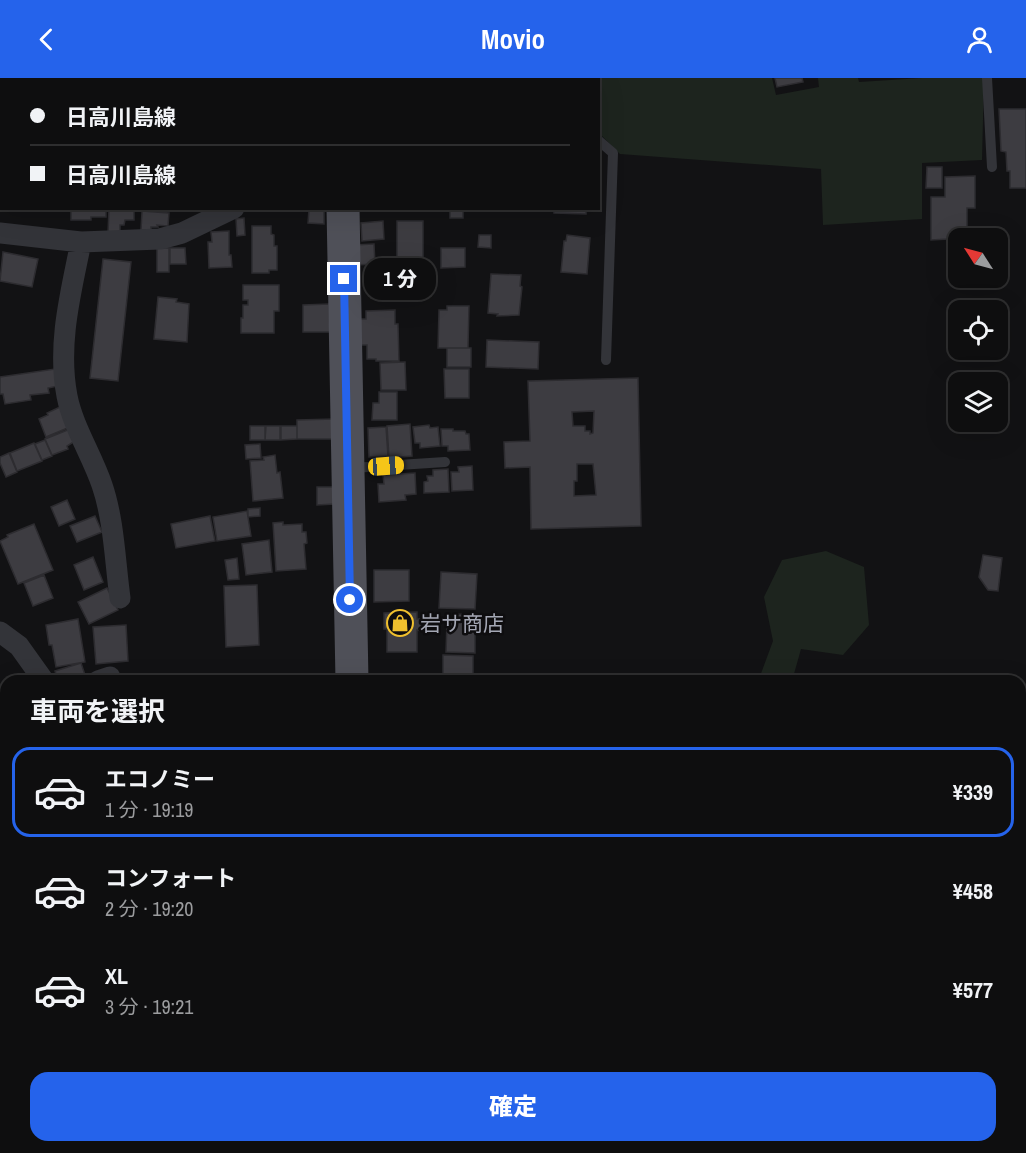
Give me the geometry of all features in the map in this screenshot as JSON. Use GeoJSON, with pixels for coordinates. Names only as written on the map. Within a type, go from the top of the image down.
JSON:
{"type":"FeatureCollection","features":[{"type":"Feature","properties":{"kind":"main road"},"geometry":{"type":"LineString","coordinates":[[343,210],[352,675]]}},
{"type":"Feature","properties":{"kind":"street"},"geometry":{"type":"LineString","coordinates":[[0,233],[81,242],[160,240],[182,233],[230,210]]}},
{"type":"Feature","properties":{"kind":"street"},"geometry":{"type":"LineString","coordinates":[[81,242],[68,309],[63,352],[67,396],[103,486],[111,526],[120,598]]}},
{"type":"Feature","properties":{"kind":"street"},"geometry":{"type":"LineString","coordinates":[[0,632],[19,646],[40,675]]}},
{"type":"Feature","properties":{"kind":"lane"},"geometry":{"type":"LineString","coordinates":[[987,78],[992,167]]}},
{"type":"Feature","properties":{"kind":"lane"},"geometry":{"type":"LineString","coordinates":[[600,142],[613,153],[606,360]]}},
{"type":"Feature","properties":{"kind":"lane"},"geometry":{"type":"LineString","coordinates":[[347,468],[445,462]]}},
{"type":"Feature","properties":{"kind":"shaded area"},"geometry":{"type":"Polygon","coordinates":[[[600,78],[772,78],[776,95],[819,87],[818,78],[858,78],[859,82],[922,78],[984,78],[982,160],[922,163],[922,219],[823,225],[821,169],[620,154],[600,134],[600,78]]]}},
{"type":"Feature","properties":{"kind":"shaded area"},"geometry":{"type":"Polygon","coordinates":[[[826,551],[864,567],[869,625],[843,655],[801,649],[794,675],[760,675],[773,641],[764,597],[782,560],[826,551]]]}},
{"type":"Feature","properties":{"kind":"building"},"geometry":{"type":"Polygon","coordinates":[[[775,78],[802,78],[803,82],[777,87],[775,78]]]}},
{"type":"Feature","properties":{"kind":"building"},"geometry":{"type":"Polygon","coordinates":[[[999,109],[1026,109],[1026,188],[1010,188],[1010,171],[1007,171],[1006,152],[1001,151],[999,109]]]}},
{"type":"Feature","properties":{"kind":"building"},"geometry":{"type":"Polygon","coordinates":[[[927,167],[942,167],[942,188],[926,188],[927,167]]]}},
{"type":"Feature","properties":{"kind":"building"},"geometry":{"type":"Polygon","coordinates":[[[975,176],[975,208],[967,208],[967,228],[948,228],[948,239],[931,240],[931,197],[945,197],[945,177],[975,176]]]}},
{"type":"Feature","properties":{"kind":"building"},"geometry":{"type":"Polygon","coordinates":[[[71,210],[106,210],[106,217],[71,220],[71,210]]]}},
{"type":"Feature","properties":{"kind":"building"},"geometry":{"type":"Polygon","coordinates":[[[109,210],[134,210],[134,220],[125,220],[124,225],[120,225],[120,233],[108,233],[109,210]]]}},
{"type":"Feature","properties":{"kind":"building"},"geometry":{"type":"Polygon","coordinates":[[[309,210],[324,210],[324,224],[308,223],[309,210]]]}},
{"type":"Feature","properties":{"kind":"building"},"geometry":{"type":"Polygon","coordinates":[[[554,210],[586,210],[586,214],[554,213],[554,210]]]}},
{"type":"Feature","properties":{"kind":"building"},"geometry":{"type":"Polygon","coordinates":[[[142,211],[169,213],[168,226],[157,225],[158,227],[151,227],[151,230],[141,230],[142,211]]]}},
{"type":"Feature","properties":{"kind":"building"},"geometry":{"type":"Polygon","coordinates":[[[450,211],[463,211],[463,218],[450,218],[450,211]]]}},
{"type":"Feature","properties":{"kind":"building"},"geometry":{"type":"Polygon","coordinates":[[[244,218],[245,235],[237,236],[236,219],[244,218]]]}},
{"type":"Feature","properties":{"kind":"building"},"geometry":{"type":"Polygon","coordinates":[[[383,221],[384,239],[362,241],[361,223],[383,221]]]}},
{"type":"Feature","properties":{"kind":"building"},"geometry":{"type":"Polygon","coordinates":[[[397,221],[423,221],[423,266],[397,266],[397,221]]]}},
{"type":"Feature","properties":{"kind":"building"},"geometry":{"type":"Polygon","coordinates":[[[252,226],[271,226],[274,246],[277,246],[277,270],[269,270],[269,273],[252,273],[252,226]]]}},
{"type":"Feature","properties":{"kind":"building"},"geometry":{"type":"Polygon","coordinates":[[[229,231],[229,255],[231,255],[232,267],[209,268],[208,242],[212,242],[211,232],[229,231]]]}},
{"type":"Feature","properties":{"kind":"building"},"geometry":{"type":"Polygon","coordinates":[[[479,235],[491,235],[491,248],[478,247],[479,235]]]}},
{"type":"Feature","properties":{"kind":"building"},"geometry":{"type":"Polygon","coordinates":[[[567,235],[590,238],[587,274],[561,272],[564,241],[567,235]]]}},
{"type":"Feature","properties":{"kind":"building"},"geometry":{"type":"Polygon","coordinates":[[[374,244],[375,264],[355,265],[354,245],[374,244]]]}},
{"type":"Feature","properties":{"kind":"building"},"geometry":{"type":"Polygon","coordinates":[[[157,248],[169,248],[169,272],[157,272],[157,248]]]}},
{"type":"Feature","properties":{"kind":"building"},"geometry":{"type":"Polygon","coordinates":[[[170,248],[185,248],[186,264],[170,264],[170,248]]]}},
{"type":"Feature","properties":{"kind":"building"},"geometry":{"type":"Polygon","coordinates":[[[441,248],[465,248],[465,267],[441,268],[441,248]]]}},
{"type":"Feature","properties":{"kind":"building"},"geometry":{"type":"Polygon","coordinates":[[[3,252],[38,259],[32,287],[0,281],[3,252]]]}},
{"type":"Feature","properties":{"kind":"building"},"geometry":{"type":"Polygon","coordinates":[[[103,259],[131,262],[118,381],[90,378],[103,259]]]}},
{"type":"Feature","properties":{"kind":"building"},"geometry":{"type":"Polygon","coordinates":[[[431,269],[432,281],[408,281],[407,270],[431,269]]]}},
{"type":"Feature","properties":{"kind":"building"},"geometry":{"type":"Polygon","coordinates":[[[407,270],[406,299],[371,298],[369,271],[407,270]]]}},
{"type":"Feature","properties":{"kind":"building"},"geometry":{"type":"Polygon","coordinates":[[[491,274],[521,275],[519,315],[497,316],[498,314],[488,313],[491,274]]]}},
{"type":"Feature","properties":{"kind":"building"},"geometry":{"type":"Polygon","coordinates":[[[243,285],[279,285],[279,311],[274,311],[274,333],[241,333],[243,305],[248,305],[248,300],[243,300],[243,285]]]}},
{"type":"Feature","properties":{"kind":"building"},"geometry":{"type":"Polygon","coordinates":[[[158,297],[177,299],[176,302],[189,304],[187,342],[154,339],[158,297]]]}},
{"type":"Feature","properties":{"kind":"building"},"geometry":{"type":"Polygon","coordinates":[[[329,304],[330,332],[303,332],[303,305],[329,304]]]}},
{"type":"Feature","properties":{"kind":"building"},"geometry":{"type":"Polygon","coordinates":[[[447,306],[469,306],[468,348],[438,348],[439,310],[447,310],[447,306]]]}},
{"type":"Feature","properties":{"kind":"building"},"geometry":{"type":"Polygon","coordinates":[[[395,310],[395,324],[398,324],[399,361],[367,359],[367,345],[359,345],[359,319],[366,319],[366,311],[395,310]]]}},
{"type":"Feature","properties":{"kind":"building"},"geometry":{"type":"Polygon","coordinates":[[[487,340],[539,342],[538,369],[486,367],[487,340]]]}},
{"type":"Feature","properties":{"kind":"building"},"geometry":{"type":"Polygon","coordinates":[[[447,348],[471,348],[471,367],[447,367],[447,348]]]}},
{"type":"Feature","properties":{"kind":"building"},"geometry":{"type":"Polygon","coordinates":[[[405,362],[406,390],[381,390],[380,363],[405,362]]]}},
{"type":"Feature","properties":{"kind":"building"},"geometry":{"type":"Polygon","coordinates":[[[55,369],[58,386],[48,388],[49,393],[30,395],[31,400],[5,404],[3,394],[0,394],[0,377],[55,369]]]}},
{"type":"Feature","properties":{"kind":"building"},"geometry":{"type":"Polygon","coordinates":[[[444,369],[469,369],[469,398],[445,398],[444,369]]]}},
{"type":"Feature","properties":{"kind":"building"},"geometry":{"type":"Polygon","coordinates":[[[638,378],[641,526],[531,529],[530,467],[505,468],[504,442],[530,441],[528,381],[638,378]],[[594,411],[572,412],[573,426],[585,426],[585,431],[593,433],[594,411]],[[577,464],[574,496],[596,495],[593,464],[577,464]]]}},
{"type":"Feature","properties":{"kind":"building"},"geometry":{"type":"Polygon","coordinates":[[[379,392],[397,392],[397,420],[372,420],[373,403],[379,403],[379,392]]]}},
{"type":"Feature","properties":{"kind":"building"},"geometry":{"type":"Polygon","coordinates":[[[62,406],[70,427],[46,437],[39,419],[62,406]]]}},
{"type":"Feature","properties":{"kind":"building"},"geometry":{"type":"Polygon","coordinates":[[[334,419],[334,439],[297,439],[297,420],[334,419]]]}},
{"type":"Feature","properties":{"kind":"building"},"geometry":{"type":"Polygon","coordinates":[[[410,424],[412,456],[389,458],[387,426],[410,424]]]}},
{"type":"Feature","properties":{"kind":"building"},"geometry":{"type":"Polygon","coordinates":[[[429,425],[430,428],[438,427],[440,446],[420,448],[420,443],[415,443],[413,427],[429,425]]]}},
{"type":"Feature","properties":{"kind":"building"},"geometry":{"type":"Polygon","coordinates":[[[250,426],[265,426],[265,440],[250,440],[250,426]]]}},
{"type":"Feature","properties":{"kind":"building"},"geometry":{"type":"Polygon","coordinates":[[[266,426],[280,426],[280,440],[265,440],[266,426]]]}},
{"type":"Feature","properties":{"kind":"building"},"geometry":{"type":"Polygon","coordinates":[[[281,426],[297,426],[297,439],[281,440],[281,426]]]}},
{"type":"Feature","properties":{"kind":"building"},"geometry":{"type":"Polygon","coordinates":[[[386,427],[388,456],[369,457],[368,428],[386,427]]]}},
{"type":"Feature","properties":{"kind":"building"},"geometry":{"type":"Polygon","coordinates":[[[70,429],[75,441],[67,446],[68,449],[52,455],[45,439],[70,429]]]}},
{"type":"Feature","properties":{"kind":"building"},"geometry":{"type":"Polygon","coordinates":[[[441,429],[465,431],[469,434],[470,450],[448,451],[448,446],[442,446],[441,429]]]}},
{"type":"Feature","properties":{"kind":"building"},"geometry":{"type":"Polygon","coordinates":[[[45,440],[52,456],[42,460],[35,444],[45,440]]]}},
{"type":"Feature","properties":{"kind":"building"},"geometry":{"type":"Polygon","coordinates":[[[34,443],[42,461],[17,471],[10,453],[34,443]]]}},
{"type":"Feature","properties":{"kind":"building"},"geometry":{"type":"Polygon","coordinates":[[[260,444],[261,458],[246,459],[245,445],[260,444]]]}},
{"type":"Feature","properties":{"kind":"building"},"geometry":{"type":"Polygon","coordinates":[[[9,453],[17,472],[6,477],[0,457],[9,453]]]}},
{"type":"Feature","properties":{"kind":"building"},"geometry":{"type":"Polygon","coordinates":[[[275,455],[277,473],[280,472],[283,498],[253,501],[250,461],[264,460],[263,457],[275,455]]]}},
{"type":"Feature","properties":{"kind":"building"},"geometry":{"type":"Polygon","coordinates":[[[472,466],[473,490],[452,491],[451,472],[459,472],[458,467],[472,466]]]}},
{"type":"Feature","properties":{"kind":"building"},"geometry":{"type":"Polygon","coordinates":[[[448,469],[449,492],[424,493],[424,482],[428,481],[427,476],[433,476],[433,470],[448,469]]]}},
{"type":"Feature","properties":{"kind":"building"},"geometry":{"type":"Polygon","coordinates":[[[415,473],[416,494],[405,495],[406,500],[379,502],[378,484],[384,484],[383,475],[415,473]]]}},
{"type":"Feature","properties":{"kind":"building"},"geometry":{"type":"Polygon","coordinates":[[[317,487],[334,487],[335,504],[317,505],[317,487]]]}},
{"type":"Feature","properties":{"kind":"building"},"geometry":{"type":"Polygon","coordinates":[[[67,500],[75,519],[59,526],[51,507],[67,500]]]}},
{"type":"Feature","properties":{"kind":"building"},"geometry":{"type":"Polygon","coordinates":[[[260,508],[260,516],[248,517],[248,509],[260,508]]]}},
{"type":"Feature","properties":{"kind":"building"},"geometry":{"type":"Polygon","coordinates":[[[247,511],[251,536],[217,541],[213,517],[247,511]]]}},
{"type":"Feature","properties":{"kind":"building"},"geometry":{"type":"Polygon","coordinates":[[[95,516],[102,532],[77,542],[70,526],[95,516]]]}},
{"type":"Feature","properties":{"kind":"building"},"geometry":{"type":"Polygon","coordinates":[[[210,516],[215,541],[176,548],[171,524],[210,516]]]}},
{"type":"Feature","properties":{"kind":"building"},"geometry":{"type":"Polygon","coordinates":[[[283,522],[283,525],[302,524],[302,532],[306,532],[307,543],[304,544],[306,569],[276,571],[273,523],[283,522]]]}},
{"type":"Feature","properties":{"kind":"building"},"geometry":{"type":"Polygon","coordinates":[[[34,524],[53,570],[18,584],[0,541],[8,537],[7,535],[34,524]]]}},
{"type":"Feature","properties":{"kind":"building"},"geometry":{"type":"Polygon","coordinates":[[[269,540],[272,572],[246,575],[242,544],[269,540]]]}},
{"type":"Feature","properties":{"kind":"building"},"geometry":{"type":"Polygon","coordinates":[[[983,555],[1002,558],[998,591],[988,590],[979,577],[983,555]]]}},
{"type":"Feature","properties":{"kind":"building"},"geometry":{"type":"Polygon","coordinates":[[[93,557],[103,582],[84,590],[74,565],[93,557]]]}},
{"type":"Feature","properties":{"kind":"building"},"geometry":{"type":"Polygon","coordinates":[[[237,558],[239,579],[228,580],[225,560],[237,558]]]}},
{"type":"Feature","properties":{"kind":"building"},"geometry":{"type":"Polygon","coordinates":[[[374,570],[409,570],[409,601],[374,602],[374,570]]]}},
{"type":"Feature","properties":{"kind":"building"},"geometry":{"type":"Polygon","coordinates":[[[441,572],[477,574],[475,609],[439,608],[441,572]]]}},
{"type":"Feature","properties":{"kind":"building"},"geometry":{"type":"Polygon","coordinates":[[[44,575],[53,598],[33,606],[24,583],[44,575]]]}},
{"type":"Feature","properties":{"kind":"building"},"geometry":{"type":"Polygon","coordinates":[[[257,585],[259,645],[226,647],[224,586],[257,585]]]}},
{"type":"Feature","properties":{"kind":"building"},"geometry":{"type":"Polygon","coordinates":[[[107,588],[118,610],[89,624],[78,602],[107,588]]]}},
{"type":"Feature","properties":{"kind":"building"},"geometry":{"type":"Polygon","coordinates":[[[417,612],[417,619],[421,619],[421,631],[417,630],[417,652],[387,652],[384,613],[417,612]]]}},
{"type":"Feature","properties":{"kind":"building"},"geometry":{"type":"Polygon","coordinates":[[[455,614],[475,615],[475,653],[446,652],[447,622],[455,622],[455,614]]]}},
{"type":"Feature","properties":{"kind":"building"},"geometry":{"type":"Polygon","coordinates":[[[78,619],[85,662],[56,667],[46,625],[78,619]]]}},
{"type":"Feature","properties":{"kind":"building"},"geometry":{"type":"Polygon","coordinates":[[[126,625],[128,661],[96,664],[93,627],[126,625]]]}},
{"type":"Feature","properties":{"kind":"building"},"geometry":{"type":"Polygon","coordinates":[[[443,655],[473,656],[473,675],[443,675],[443,655]]]}},
{"type":"Feature","properties":{"kind":"building"},"geometry":{"type":"Polygon","coordinates":[[[81,663],[85,675],[56,675],[55,671],[81,663]]]}},
{"type":"Feature","properties":{"kind":"place","name":"岩サ商店"},"geometry":{"type":"Point","coordinates":[400,623]}},
{"type":"Feature","properties":{"kind":"route"},"geometry":{"type":"LineString","coordinates":[[344,279],[350,600]]}}]}
